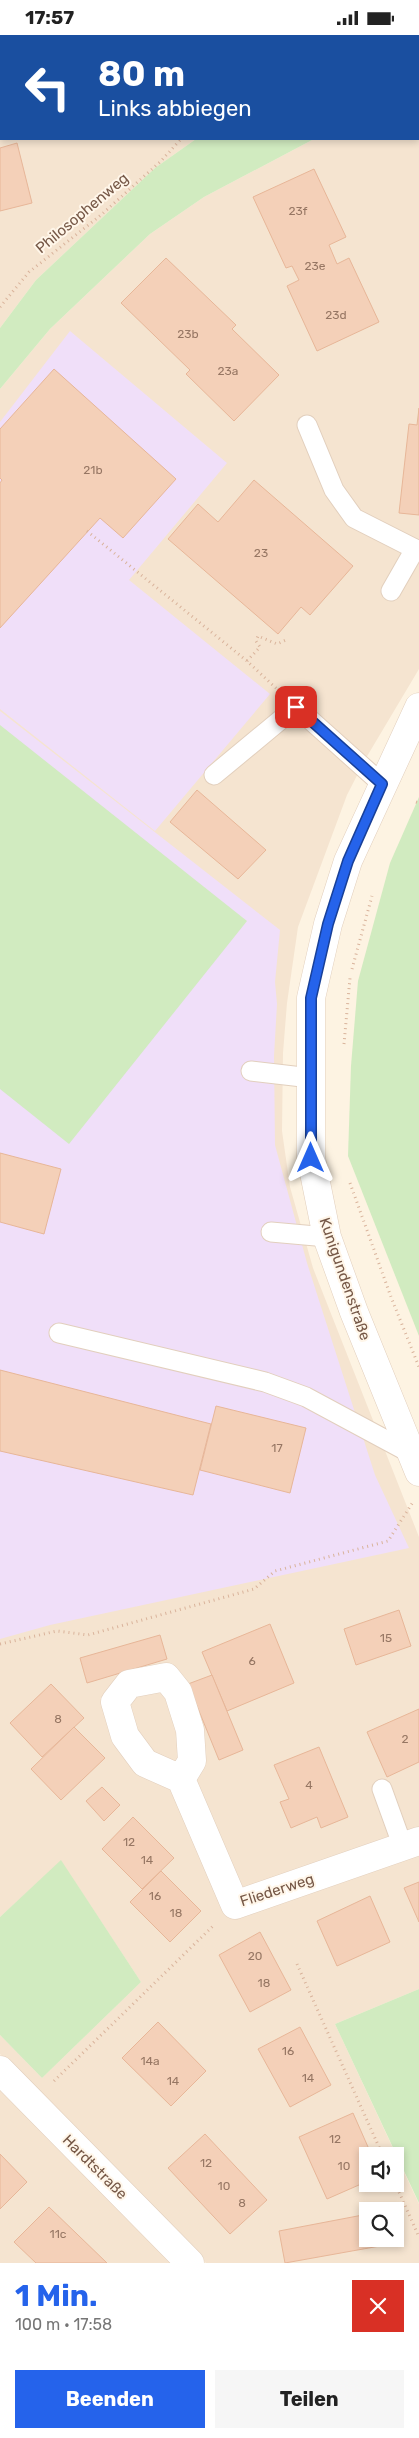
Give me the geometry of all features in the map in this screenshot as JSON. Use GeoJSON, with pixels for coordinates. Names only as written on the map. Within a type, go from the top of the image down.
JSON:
{"type":"FeatureCollection","features":[{"type":"Feature","properties":{"kind":"street","name":"Kunigundenstraße"},"geometry":{"type":"LineString","coordinates":[[415,1463],[354,1312],[328,1237],[311,1158],[311,998],[328,924],[348,861],[419,707]]}},
{"type":"Feature","properties":{"kind":"street","name":"Fliederweg"},"geometry":{"type":"LineString","coordinates":[[181,1779],[235,1905],[411,1844]]}},
{"type":"Feature","properties":{"kind":"street","name":"Hardtstraße"},"geometry":{"type":"LineString","coordinates":[[0,2070],[190,2263]]}},
{"type":"Feature","properties":{"kind":"lane"},"geometry":{"type":"LineString","coordinates":[[307,425],[334,490],[354,518],[417,550],[391,591]]}},
{"type":"Feature","properties":{"kind":"lane"},"geometry":{"type":"LineString","coordinates":[[214,775],[296,707],[382,784]]}},
{"type":"Feature","properties":{"kind":"lane"},"geometry":{"type":"LineString","coordinates":[[251,1071],[311,1078]]}},
{"type":"Feature","properties":{"kind":"lane"},"geometry":{"type":"LineString","coordinates":[[271,1232],[328,1237]]}},
{"type":"Feature","properties":{"kind":"lane"},"geometry":{"type":"LineString","coordinates":[[59,1333],[265,1382],[306,1397],[415,1463]]}},
{"type":"Feature","properties":{"kind":"lane"},"geometry":{"type":"LineString","coordinates":[[382,1789],[411,1844]]}},
{"type":"Feature","properties":{"kind":"path","name":"Philosophenweg"},"geometry":{"type":"LineString","coordinates":[[0,307],[29,272],[101,215],[161,161],[180,140]]}},
{"type":"Feature","properties":{"kind":"path"},"geometry":{"type":"LineString","coordinates":[[88,531],[247,661],[296,707]]}},
{"type":"Feature","properties":{"kind":"path"},"geometry":{"type":"LineString","coordinates":[[247,661],[260,647],[256,641],[258,636],[277,644],[286,640]]}},
{"type":"Feature","properties":{"kind":"path"},"geometry":{"type":"LineString","coordinates":[[344,1045],[350,977],[374,886]]}},
{"type":"Feature","properties":{"kind":"path"},"geometry":{"type":"LineString","coordinates":[[348,1177],[391,1297],[419,1367]]}},
{"type":"Feature","properties":{"kind":"path"},"geometry":{"type":"LineString","coordinates":[[0,1643],[57,1631],[88,1635],[254,1589],[275,1571],[388,1541],[414,1501]]}},
{"type":"Feature","properties":{"kind":"path"},"geometry":{"type":"LineString","coordinates":[[32,2103],[235,1905]]}},
{"type":"Feature","properties":{"kind":"path"},"geometry":{"type":"LineString","coordinates":[[297,1964],[379,2147]]}},
{"type":"Feature","properties":{"kind":"path"},"geometry":{"type":"LineString","coordinates":[[399,2192],[419,2237]]}},
{"type":"Feature","properties":{"kind":"shaded area"},"geometry":{"type":"Polygon","coordinates":[[[0,140],[195,140],[155,168],[36,280],[0,328],[0,140]]]}},
{"type":"Feature","properties":{"kind":"shaded area"},"geometry":{"type":"Polygon","coordinates":[[[312,140],[419,140],[419,669],[366,758],[347,795],[298,927],[287,1003],[283,1053],[282,1131],[290,1187],[313,1268],[419,1537],[419,1989],[335,2024],[392,2147],[359,2147],[359,2192],[404,2192],[404,2172],[419,2204],[419,2263],[206,2263],[0,2054],[0,2035],[42,2078],[141,1982],[61,1861],[0,1917],[0,389],[50,329],[150,234],[204,197],[312,140]]]}},
{"type":"Feature","properties":{"kind":"shaded area"},"geometry":{"type":"Polygon","coordinates":[[[70,331],[227,463],[129,580],[270,694],[155,831],[0,709],[0,422],[70,331]]]}},
{"type":"Feature","properties":{"kind":"shaded area"},"geometry":{"type":"Polygon","coordinates":[[[0,711],[280,930],[275,982],[277,1004],[274,1056],[275,1145],[307,1263],[375,1475],[409,1548],[50,1625],[0,1639],[0,711]]]}},
{"type":"Feature","properties":{"kind":"shaded area"},"geometry":{"type":"Polygon","coordinates":[[[0,2083],[173,2263],[0,2263],[0,2083]]]}},
{"type":"Feature","properties":{"kind":"green space"},"geometry":{"type":"Polygon","coordinates":[[[195,140],[312,140],[204,197],[150,234],[50,329],[0,389],[0,328],[36,280],[155,168],[195,140]]]}},
{"type":"Feature","properties":{"kind":"green space"},"geometry":{"type":"Polygon","coordinates":[[[0,725],[247,921],[69,1144],[0,1089],[0,725]]]}},
{"type":"Feature","properties":{"kind":"green space"},"geometry":{"type":"Polygon","coordinates":[[[419,797],[419,1336],[348,1156],[351,1066],[358,981],[390,863],[419,797]]]}},
{"type":"Feature","properties":{"kind":"green space"},"geometry":{"type":"Polygon","coordinates":[[[61,1860],[141,1982],[42,2078],[0,2035],[0,1917],[61,1860]]]}},
{"type":"Feature","properties":{"kind":"green space"},"geometry":{"type":"Polygon","coordinates":[[[419,1989],[419,2203],[404,2171],[404,2147],[393,2147],[335,2024],[419,1989]]]}},
{"type":"Feature","properties":{"kind":"building"},"geometry":{"type":"Polygon","coordinates":[[[17,143],[32,203],[0,211],[0,148],[17,143]]]}},
{"type":"Feature","properties":{"kind":"building"},"geometry":{"type":"Polygon","coordinates":[[[314,169],[346,237],[329,245],[337,264],[349,258],[379,322],[317,351],[287,286],[299,280],[292,266],[286,268],[253,197],[314,169]]]}},
{"type":"Feature","properties":{"kind":"building"},"geometry":{"type":"Polygon","coordinates":[[[166,258],[236,325],[232,329],[279,375],[234,421],[186,374],[190,370],[121,303],[166,258]]]}},
{"type":"Feature","properties":{"kind":"building"},"geometry":{"type":"Polygon","coordinates":[[[54,369],[176,479],[123,538],[100,518],[0,628],[0,483],[2,480],[0,478],[0,429],[54,369]]]}},
{"type":"Feature","properties":{"kind":"building"},"geometry":{"type":"Polygon","coordinates":[[[419,408],[419,515],[399,513],[409,424],[417,425],[419,408]]]}},
{"type":"Feature","properties":{"kind":"building"},"geometry":{"type":"Polygon","coordinates":[[[254,480],[353,566],[310,615],[301,607],[278,634],[168,539],[198,504],[218,522],[254,480]]]}},
{"type":"Feature","properties":{"kind":"building"},"geometry":{"type":"Polygon","coordinates":[[[197,790],[266,850],[238,879],[170,822],[197,790]]]}},
{"type":"Feature","properties":{"kind":"building"},"geometry":{"type":"Polygon","coordinates":[[[0,1153],[61,1169],[44,1234],[0,1222],[0,1153]]]}},
{"type":"Feature","properties":{"kind":"building"},"geometry":{"type":"Polygon","coordinates":[[[0,1370],[211,1424],[193,1495],[0,1451],[0,1370]]]}},
{"type":"Feature","properties":{"kind":"building"},"geometry":{"type":"Polygon","coordinates":[[[216,1406],[306,1428],[290,1493],[200,1470],[216,1406]]]}},
{"type":"Feature","properties":{"kind":"building"},"geometry":{"type":"Polygon","coordinates":[[[399,1610],[411,1646],[356,1665],[344,1629],[399,1610]]]}},
{"type":"Feature","properties":{"kind":"building"},"geometry":{"type":"Polygon","coordinates":[[[270,1624],[294,1683],[227,1711],[202,1652],[270,1624]]]}},
{"type":"Feature","properties":{"kind":"building"},"geometry":{"type":"Polygon","coordinates":[[[160,1635],[167,1659],[87,1683],[80,1658],[160,1635]]]}},
{"type":"Feature","properties":{"kind":"building"},"geometry":{"type":"Polygon","coordinates":[[[212,1675],[243,1750],[219,1760],[188,1684],[212,1675]]]}},
{"type":"Feature","properties":{"kind":"building"},"geometry":{"type":"Polygon","coordinates":[[[51,1684],[84,1718],[42,1757],[10,1723],[51,1684]]]}},
{"type":"Feature","properties":{"kind":"building"},"geometry":{"type":"Polygon","coordinates":[[[419,1709],[419,1762],[387,1777],[367,1732],[419,1709]]]}},
{"type":"Feature","properties":{"kind":"building"},"geometry":{"type":"Polygon","coordinates":[[[74,1727],[105,1758],[61,1800],[31,1769],[74,1727]]]}},
{"type":"Feature","properties":{"kind":"building"},"geometry":{"type":"Polygon","coordinates":[[[319,1747],[348,1817],[321,1828],[317,1817],[291,1828],[280,1802],[289,1799],[274,1765],[319,1747]]]}},
{"type":"Feature","properties":{"kind":"building"},"geometry":{"type":"Polygon","coordinates":[[[102,1787],[120,1805],[104,1821],[86,1801],[102,1787]]]}},
{"type":"Feature","properties":{"kind":"building"},"geometry":{"type":"Polygon","coordinates":[[[133,1817],[174,1858],[142,1889],[102,1849],[133,1817]]]}},
{"type":"Feature","properties":{"kind":"building"},"geometry":{"type":"Polygon","coordinates":[[[161,1871],[201,1911],[170,1942],[130,1902],[161,1871]]]}},
{"type":"Feature","properties":{"kind":"building"},"geometry":{"type":"Polygon","coordinates":[[[419,1882],[419,1922],[404,1888],[419,1882]]]}},
{"type":"Feature","properties":{"kind":"building"},"geometry":{"type":"Polygon","coordinates":[[[370,1896],[390,1942],[337,1966],[317,1921],[370,1896]]]}},
{"type":"Feature","properties":{"kind":"building"},"geometry":{"type":"Polygon","coordinates":[[[260,1932],[291,1990],[250,2012],[219,1955],[260,1932]]]}},
{"type":"Feature","properties":{"kind":"building"},"geometry":{"type":"Polygon","coordinates":[[[158,2022],[206,2071],[171,2106],[122,2058],[158,2022]]]}},
{"type":"Feature","properties":{"kind":"building"},"geometry":{"type":"Polygon","coordinates":[[[300,2027],[331,2085],[290,2107],[258,2049],[300,2027]]]}},
{"type":"Feature","properties":{"kind":"building"},"geometry":{"type":"Polygon","coordinates":[[[353,2113],[368,2147],[359,2147],[359,2185],[327,2199],[299,2137],[353,2113]]]}},
{"type":"Feature","properties":{"kind":"building"},"geometry":{"type":"Polygon","coordinates":[[[205,2134],[267,2200],[230,2234],[168,2168],[205,2134]]]}},
{"type":"Feature","properties":{"kind":"building"},"geometry":{"type":"Polygon","coordinates":[[[0,2154],[27,2182],[0,2209],[0,2154]]]}},
{"type":"Feature","properties":{"kind":"building"},"geometry":{"type":"Polygon","coordinates":[[[49,2207],[107,2263],[36,2263],[14,2242],[49,2207]]]}},
{"type":"Feature","properties":{"kind":"building"},"geometry":{"type":"Polygon","coordinates":[[[359,2216],[359,2247],[374,2247],[285,2263],[279,2231],[359,2216]]]}},
{"type":"Feature","properties":{"kind":"route"},"geometry":{"type":"LineString","coordinates":[[296,707],[382,784],[348,861],[328,924],[311,998],[311,1158]]}}]}
